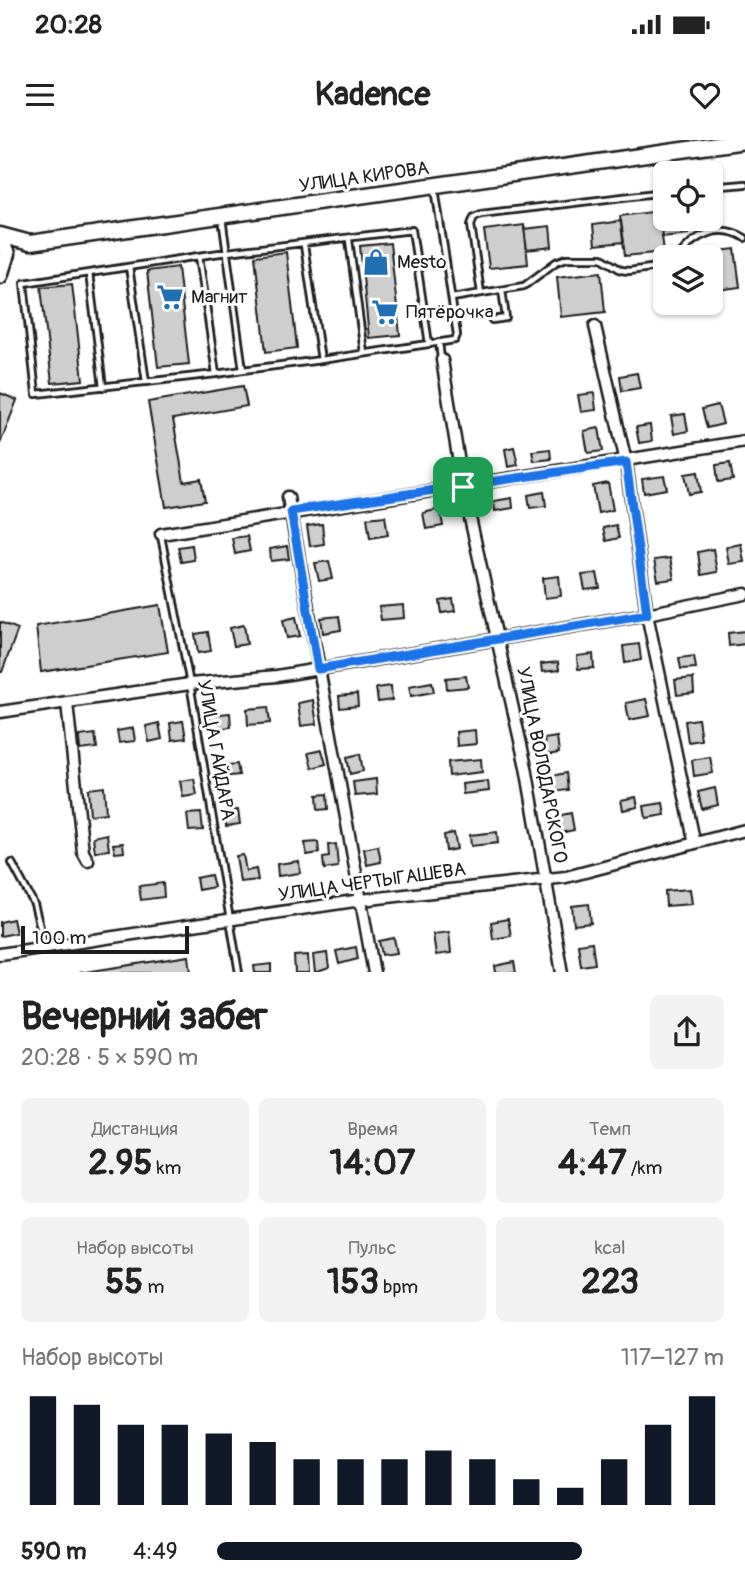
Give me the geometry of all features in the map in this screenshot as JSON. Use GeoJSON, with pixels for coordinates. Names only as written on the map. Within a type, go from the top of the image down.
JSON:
{"type":"FeatureCollection","features":[{"type":"Feature","properties":{"kind":"main road","name":"УЛИЦА КИРОВА"},"geometry":{"type":"LineString","coordinates":[[30,243],[745,141]]}},
{"type":"Feature","properties":{"kind":"main road"},"geometry":{"type":"LineString","coordinates":[[0,237],[30,243]]}},
{"type":"Feature","properties":{"kind":"main road"},"geometry":{"type":"LineString","coordinates":[[0,237],[6,248],[7,260],[0,276]]}},
{"type":"Feature","properties":{"kind":"main road"},"geometry":{"type":"LineString","coordinates":[[7,260],[30,243]]}},
{"type":"Feature","properties":{"kind":"street"},"geometry":{"type":"LineString","coordinates":[[595,326],[626,462],[647,614],[694,841]]}},
{"type":"Feature","properties":{"kind":"street","name":"УЛИЦА ВОЛОДАРСКОГО"},"geometry":{"type":"LineString","coordinates":[[442,360],[463,487],[499,639],[562,972]]}},
{"type":"Feature","properties":{"kind":"street"},"geometry":{"type":"LineString","coordinates":[[161,534],[291,511],[626,462],[745,441]]}},
{"type":"Feature","properties":{"kind":"street"},"geometry":{"type":"LineString","coordinates":[[288,496],[374,972]]}},
{"type":"Feature","properties":{"kind":"street"},"geometry":{"type":"LineString","coordinates":[[0,712],[190,684],[318,669],[647,614],[745,594]]}},
{"type":"Feature","properties":{"kind":"street"},"geometry":{"type":"LineString","coordinates":[[67,704],[83,852],[88,861]]}},
{"type":"Feature","properties":{"kind":"street","name":"УЛИЦА ЧЕРТЫГАШЕВА"},"geometry":{"type":"LineString","coordinates":[[0,954],[361,900],[566,877],[694,841],[745,830]]}},
{"type":"Feature","properties":{"kind":"lane"},"geometry":{"type":"LineString","coordinates":[[723,186],[745,184]]}},
{"type":"Feature","properties":{"kind":"lane"},"geometry":{"type":"LineString","coordinates":[[429,344],[412,230],[349,240],[227,252],[24,283],[36,394],[216,374],[364,354],[429,344],[457,338],[435,186]]}},
{"type":"Feature","properties":{"kind":"lane"},"geometry":{"type":"LineString","coordinates":[[481,293],[471,225],[474,218],[481,214],[653,193]]}},
{"type":"Feature","properties":{"kind":"lane"},"geometry":{"type":"LineString","coordinates":[[222,216],[243,370]]}},
{"type":"Feature","properties":{"kind":"lane"},"geometry":{"type":"LineString","coordinates":[[687,245],[701,235],[727,231],[745,238]]}},
{"type":"Feature","properties":{"kind":"lane"},"geometry":{"type":"LineString","coordinates":[[349,240],[364,354]]}},
{"type":"Feature","properties":{"kind":"lane"},"geometry":{"type":"LineString","coordinates":[[304,245],[321,360]]}},
{"type":"Feature","properties":{"kind":"lane"},"geometry":{"type":"LineString","coordinates":[[199,256],[216,374]]}},
{"type":"Feature","properties":{"kind":"lane"},"geometry":{"type":"LineString","coordinates":[[452,298],[536,280],[556,262],[567,258],[602,258],[621,270],[629,271],[653,268]]}},
{"type":"Feature","properties":{"kind":"lane"},"geometry":{"type":"LineString","coordinates":[[129,267],[146,382],[216,374]]}},
{"type":"Feature","properties":{"kind":"lane"},"geometry":{"type":"LineString","coordinates":[[89,273],[103,387]]}},
{"type":"Feature","properties":{"kind":"lane"},"geometry":{"type":"LineString","coordinates":[[492,320],[506,318],[502,289]]}},
{"type":"Feature","properties":{"kind":"lane"},"geometry":{"type":"LineString","coordinates":[[439,342],[442,360]]}},
{"type":"Feature","properties":{"kind":"lane","name":"УЛИЦА ГАЙДАРА"},"geometry":{"type":"LineString","coordinates":[[161,534],[232,919],[239,972]]}},
{"type":"Feature","properties":{"kind":"lane"},"geometry":{"type":"LineString","coordinates":[[12,863],[34,904],[46,947]]}},
{"type":"Feature","properties":{"kind":"building"},"geometry":{"type":"Polygon","coordinates":[[[653,212],[653,231],[661,231],[663,245],[653,245],[653,253],[625,256],[620,216],[653,212]]]}},
{"type":"Feature","properties":{"kind":"building"},"geometry":{"type":"Polygon","coordinates":[[[621,221],[624,242],[595,245],[593,225],[621,221]]]}},
{"type":"Feature","properties":{"kind":"building"},"geometry":{"type":"Polygon","coordinates":[[[524,225],[528,264],[489,268],[484,230],[524,225]]]}},
{"type":"Feature","properties":{"kind":"building"},"geometry":{"type":"Polygon","coordinates":[[[550,226],[552,247],[527,250],[524,229],[550,226]]]}},
{"type":"Feature","properties":{"kind":"building"},"geometry":{"type":"Polygon","coordinates":[[[661,231],[688,231],[688,234],[662,237],[661,231]]]}},
{"type":"Feature","properties":{"kind":"building"},"geometry":{"type":"Polygon","coordinates":[[[390,243],[400,335],[369,338],[360,246],[390,243]]]}},
{"type":"Feature","properties":{"kind":"building"},"geometry":{"type":"Polygon","coordinates":[[[735,249],[740,287],[723,289],[723,250],[735,249]]]}},
{"type":"Feature","properties":{"kind":"building"},"geometry":{"type":"Polygon","coordinates":[[[286,252],[297,348],[266,352],[255,256],[286,252]]]}},
{"type":"Feature","properties":{"kind":"building"},"geometry":{"type":"Polygon","coordinates":[[[178,267],[189,364],[158,367],[147,271],[178,267]]]}},
{"type":"Feature","properties":{"kind":"building"},"geometry":{"type":"Polygon","coordinates":[[[601,272],[605,312],[561,317],[557,277],[601,272]]]}},
{"type":"Feature","properties":{"kind":"building"},"geometry":{"type":"Polygon","coordinates":[[[72,284],[83,380],[52,383],[41,287],[72,284]]]}},
{"type":"Feature","properties":{"kind":"building"},"geometry":{"type":"Polygon","coordinates":[[[637,373],[640,388],[622,391],[620,376],[637,373]]]}},
{"type":"Feature","properties":{"kind":"building"},"geometry":{"type":"Polygon","coordinates":[[[243,386],[247,406],[173,419],[184,482],[201,479],[205,501],[166,507],[148,402],[243,386]]]}},
{"type":"Feature","properties":{"kind":"building"},"geometry":{"type":"Polygon","coordinates":[[[0,393],[17,400],[0,444],[0,393]]]}},
{"type":"Feature","properties":{"kind":"building"},"geometry":{"type":"Polygon","coordinates":[[[594,393],[596,410],[581,412],[578,395],[594,393]]]}},
{"type":"Feature","properties":{"kind":"building"},"geometry":{"type":"Polygon","coordinates":[[[718,405],[723,424],[707,428],[702,409],[718,405]]]}},
{"type":"Feature","properties":{"kind":"building"},"geometry":{"type":"Polygon","coordinates":[[[685,414],[688,431],[674,434],[671,416],[685,414]]]}},
{"type":"Feature","properties":{"kind":"building"},"geometry":{"type":"Polygon","coordinates":[[[650,425],[652,441],[639,443],[636,427],[650,425]]]}},
{"type":"Feature","properties":{"kind":"building"},"geometry":{"type":"Polygon","coordinates":[[[599,428],[603,451],[588,453],[584,431],[599,428]]]}},
{"type":"Feature","properties":{"kind":"building"},"geometry":{"type":"Polygon","coordinates":[[[514,447],[518,465],[508,467],[505,449],[514,447]]]}},
{"type":"Feature","properties":{"kind":"building"},"geometry":{"type":"Polygon","coordinates":[[[550,449],[551,459],[534,461],[532,451],[550,449]]]}},
{"type":"Feature","properties":{"kind":"building"},"geometry":{"type":"Polygon","coordinates":[[[730,463],[733,480],[718,482],[716,465],[730,463]]]}},
{"type":"Feature","properties":{"kind":"building"},"geometry":{"type":"Polygon","coordinates":[[[698,472],[701,492],[689,494],[685,474],[698,472]]]}},
{"type":"Feature","properties":{"kind":"building"},"geometry":{"type":"Polygon","coordinates":[[[664,476],[667,489],[644,493],[642,479],[664,476]]]}},
{"type":"Feature","properties":{"kind":"building"},"geometry":{"type":"Polygon","coordinates":[[[608,483],[613,510],[598,513],[593,486],[608,483]]]}},
{"type":"Feature","properties":{"kind":"building"},"geometry":{"type":"Polygon","coordinates":[[[544,492],[546,506],[530,508],[528,495],[544,492]]]}},
{"type":"Feature","properties":{"kind":"building"},"geometry":{"type":"Polygon","coordinates":[[[512,498],[513,508],[495,511],[494,501],[512,498]]]}},
{"type":"Feature","properties":{"kind":"building"},"geometry":{"type":"Polygon","coordinates":[[[440,509],[443,526],[426,529],[423,513],[440,509]]]}},
{"type":"Feature","properties":{"kind":"building"},"geometry":{"type":"Polygon","coordinates":[[[385,516],[388,535],[370,538],[367,518],[385,516]]]}},
{"type":"Feature","properties":{"kind":"building"},"geometry":{"type":"Polygon","coordinates":[[[322,524],[324,544],[310,546],[307,526],[322,524]]]}},
{"type":"Feature","properties":{"kind":"building"},"geometry":{"type":"Polygon","coordinates":[[[616,525],[619,538],[606,541],[603,528],[616,525]]]}},
{"type":"Feature","properties":{"kind":"building"},"geometry":{"type":"Polygon","coordinates":[[[247,536],[250,551],[235,554],[232,538],[247,536]]]}},
{"type":"Feature","properties":{"kind":"building"},"geometry":{"type":"Polygon","coordinates":[[[741,544],[744,562],[729,564],[726,547],[741,544]]]}},
{"type":"Feature","properties":{"kind":"building"},"geometry":{"type":"Polygon","coordinates":[[[192,545],[194,560],[181,562],[178,547],[192,545]]]}},
{"type":"Feature","properties":{"kind":"building"},"geometry":{"type":"Polygon","coordinates":[[[287,546],[289,559],[271,561],[270,549],[287,546]]]}},
{"type":"Feature","properties":{"kind":"building"},"geometry":{"type":"Polygon","coordinates":[[[713,549],[717,572],[701,575],[698,552],[713,549]]]}},
{"type":"Feature","properties":{"kind":"building"},"geometry":{"type":"Polygon","coordinates":[[[670,558],[674,579],[658,581],[654,560],[670,558]]]}},
{"type":"Feature","properties":{"kind":"building"},"geometry":{"type":"Polygon","coordinates":[[[329,561],[333,579],[319,581],[315,563],[329,561]]]}},
{"type":"Feature","properties":{"kind":"building"},"geometry":{"type":"Polygon","coordinates":[[[597,573],[600,588],[585,590],[582,575],[597,573]]]}},
{"type":"Feature","properties":{"kind":"building"},"geometry":{"type":"Polygon","coordinates":[[[559,576],[561,596],[545,598],[543,578],[559,576]]]}},
{"type":"Feature","properties":{"kind":"building"},"geometry":{"type":"Polygon","coordinates":[[[453,599],[455,611],[442,613],[440,601],[453,599]]]}},
{"type":"Feature","properties":{"kind":"building"},"geometry":{"type":"Polygon","coordinates":[[[160,605],[168,652],[41,672],[36,626],[160,605]]]}},
{"type":"Feature","properties":{"kind":"building"},"geometry":{"type":"Polygon","coordinates":[[[403,605],[404,618],[381,620],[379,607],[403,605]]]}},
{"type":"Feature","properties":{"kind":"building"},"geometry":{"type":"Polygon","coordinates":[[[339,616],[341,630],[323,633],[321,618],[339,616]]]}},
{"type":"Feature","properties":{"kind":"building"},"geometry":{"type":"Polygon","coordinates":[[[296,617],[300,636],[287,638],[283,620],[296,617]]]}},
{"type":"Feature","properties":{"kind":"building"},"geometry":{"type":"Polygon","coordinates":[[[0,622],[18,629],[2,672],[0,672],[0,622]]]}},
{"type":"Feature","properties":{"kind":"building"},"geometry":{"type":"Polygon","coordinates":[[[244,625],[247,644],[234,646],[230,628],[244,625]]]}},
{"type":"Feature","properties":{"kind":"building"},"geometry":{"type":"Polygon","coordinates":[[[745,631],[745,644],[729,646],[728,633],[745,631]]]}},
{"type":"Feature","properties":{"kind":"building"},"geometry":{"type":"Polygon","coordinates":[[[208,632],[211,651],[198,653],[195,634],[208,632]]]}},
{"type":"Feature","properties":{"kind":"building"},"geometry":{"type":"Polygon","coordinates":[[[639,644],[641,660],[625,663],[623,646],[639,644]]]}},
{"type":"Feature","properties":{"kind":"building"},"geometry":{"type":"Polygon","coordinates":[[[593,654],[594,668],[578,669],[577,656],[593,654]]]}},
{"type":"Feature","properties":{"kind":"building"},"geometry":{"type":"Polygon","coordinates":[[[694,656],[696,668],[681,669],[679,658],[694,656]]]}},
{"type":"Feature","properties":{"kind":"building"},"geometry":{"type":"Polygon","coordinates":[[[558,662],[559,670],[542,672],[541,664],[558,662]]]}},
{"type":"Feature","properties":{"kind":"building"},"geometry":{"type":"Polygon","coordinates":[[[466,676],[468,687],[447,689],[446,678],[466,676]]]}},
{"type":"Feature","properties":{"kind":"building"},"geometry":{"type":"Polygon","coordinates":[[[693,678],[694,693],[677,695],[675,680],[693,678]]]}},
{"type":"Feature","properties":{"kind":"building"},"geometry":{"type":"Polygon","coordinates":[[[432,682],[434,692],[411,696],[409,686],[432,682]]]}},
{"type":"Feature","properties":{"kind":"building"},"geometry":{"type":"Polygon","coordinates":[[[391,686],[392,700],[378,702],[376,688],[391,686]]]}},
{"type":"Feature","properties":{"kind":"building"},"geometry":{"type":"Polygon","coordinates":[[[357,694],[358,706],[340,708],[339,696],[357,694]]]}},
{"type":"Feature","properties":{"kind":"building"},"geometry":{"type":"Polygon","coordinates":[[[646,699],[650,716],[629,720],[626,703],[646,699]]]}},
{"type":"Feature","properties":{"kind":"building"},"geometry":{"type":"Polygon","coordinates":[[[313,700],[317,724],[301,726],[298,703],[313,700]]]}},
{"type":"Feature","properties":{"kind":"building"},"geometry":{"type":"Polygon","coordinates":[[[268,707],[270,723],[248,725],[247,709],[268,707]]]}},
{"type":"Feature","properties":{"kind":"building"},"geometry":{"type":"Polygon","coordinates":[[[230,713],[231,727],[210,730],[209,715],[230,713]]]}},
{"type":"Feature","properties":{"kind":"building"},"geometry":{"type":"Polygon","coordinates":[[[698,719],[701,740],[688,742],[685,721],[698,719]]]}},
{"type":"Feature","properties":{"kind":"building"},"geometry":{"type":"Polygon","coordinates":[[[183,721],[186,738],[172,740],[170,723],[183,721]]]}},
{"type":"Feature","properties":{"kind":"building"},"geometry":{"type":"Polygon","coordinates":[[[159,723],[162,739],[149,742],[146,726],[159,723]]]}},
{"type":"Feature","properties":{"kind":"building"},"geometry":{"type":"Polygon","coordinates":[[[133,728],[135,741],[119,743],[117,731],[133,728]]]}},
{"type":"Feature","properties":{"kind":"building"},"geometry":{"type":"Polygon","coordinates":[[[475,730],[476,744],[457,746],[456,732],[475,730]]]}},
{"type":"Feature","properties":{"kind":"building"},"geometry":{"type":"Polygon","coordinates":[[[95,734],[97,748],[80,750],[79,736],[95,734]]]}},
{"type":"Feature","properties":{"kind":"building"},"geometry":{"type":"Polygon","coordinates":[[[557,737],[559,753],[547,755],[544,739],[557,737]]]}},
{"type":"Feature","properties":{"kind":"building"},"geometry":{"type":"Polygon","coordinates":[[[322,750],[326,764],[312,768],[308,753],[322,750]]]}},
{"type":"Feature","properties":{"kind":"building"},"geometry":{"type":"Polygon","coordinates":[[[360,754],[363,771],[350,774],[347,757],[360,754]]]}},
{"type":"Feature","properties":{"kind":"building"},"geometry":{"type":"Polygon","coordinates":[[[710,757],[713,773],[694,776],[692,760],[710,757]]]}},
{"type":"Feature","properties":{"kind":"building"},"geometry":{"type":"Polygon","coordinates":[[[481,759],[482,772],[449,776],[448,762],[481,759]]]}},
{"type":"Feature","properties":{"kind":"building"},"geometry":{"type":"Polygon","coordinates":[[[237,764],[239,775],[221,777],[219,766],[237,764]]]}},
{"type":"Feature","properties":{"kind":"building"},"geometry":{"type":"Polygon","coordinates":[[[566,773],[568,790],[553,792],[551,776],[566,773]]]}},
{"type":"Feature","properties":{"kind":"building"},"geometry":{"type":"Polygon","coordinates":[[[194,779],[197,795],[183,797],[180,781],[194,779]]]}},
{"type":"Feature","properties":{"kind":"building"},"geometry":{"type":"Polygon","coordinates":[[[376,779],[377,794],[355,796],[353,782],[376,779]]]}},
{"type":"Feature","properties":{"kind":"building"},"geometry":{"type":"Polygon","coordinates":[[[488,781],[489,791],[463,794],[462,784],[488,781]]]}},
{"type":"Feature","properties":{"kind":"building"},"geometry":{"type":"Polygon","coordinates":[[[104,787],[106,813],[90,815],[88,789],[104,787]]]}},
{"type":"Feature","properties":{"kind":"building"},"geometry":{"type":"Polygon","coordinates":[[[715,788],[718,805],[702,809],[698,792],[715,788]]]}},
{"type":"Feature","properties":{"kind":"building"},"geometry":{"type":"Polygon","coordinates":[[[327,794],[328,809],[318,810],[317,795],[327,794]]]}},
{"type":"Feature","properties":{"kind":"building"},"geometry":{"type":"Polygon","coordinates":[[[636,797],[638,807],[623,810],[621,800],[636,797]]]}},
{"type":"Feature","properties":{"kind":"building"},"geometry":{"type":"Polygon","coordinates":[[[663,803],[665,815],[646,818],[644,806],[663,803]]]}},
{"type":"Feature","properties":{"kind":"building"},"geometry":{"type":"Polygon","coordinates":[[[238,810],[240,824],[226,826],[225,811],[238,810]]]}},
{"type":"Feature","properties":{"kind":"building"},"geometry":{"type":"Polygon","coordinates":[[[201,813],[203,830],[189,831],[187,814],[201,813]]]}},
{"type":"Feature","properties":{"kind":"building"},"geometry":{"type":"Polygon","coordinates":[[[571,813],[574,830],[560,833],[557,816],[571,813]]]}},
{"type":"Feature","properties":{"kind":"building"},"geometry":{"type":"Polygon","coordinates":[[[497,832],[498,843],[471,846],[470,835],[497,832]]]}},
{"type":"Feature","properties":{"kind":"building"},"geometry":{"type":"Polygon","coordinates":[[[454,833],[457,849],[446,851],[444,835],[454,833]]]}},
{"type":"Feature","properties":{"kind":"building"},"geometry":{"type":"Polygon","coordinates":[[[107,834],[109,850],[95,852],[93,837],[107,834]]]}},
{"type":"Feature","properties":{"kind":"building"},"geometry":{"type":"Polygon","coordinates":[[[318,842],[319,853],[307,855],[305,843],[318,842]]]}},
{"type":"Feature","properties":{"kind":"building"},"geometry":{"type":"Polygon","coordinates":[[[123,843],[124,852],[115,853],[113,844],[123,843]]]}},
{"type":"Feature","properties":{"kind":"building"},"geometry":{"type":"Polygon","coordinates":[[[336,844],[338,867],[324,869],[323,858],[329,857],[328,845],[336,844]]]}},
{"type":"Feature","properties":{"kind":"building"},"geometry":{"type":"Polygon","coordinates":[[[378,846],[381,862],[367,865],[364,849],[378,846]]]}},
{"type":"Feature","properties":{"kind":"building"},"geometry":{"type":"Polygon","coordinates":[[[243,855],[246,871],[256,869],[258,880],[240,882],[236,856],[243,855]]]}},
{"type":"Feature","properties":{"kind":"building"},"geometry":{"type":"Polygon","coordinates":[[[299,861],[300,873],[278,876],[277,864],[299,861]]]}},
{"type":"Feature","properties":{"kind":"building"},"geometry":{"type":"Polygon","coordinates":[[[211,875],[214,887],[198,890],[196,878],[211,875]]]}},
{"type":"Feature","properties":{"kind":"building"},"geometry":{"type":"Polygon","coordinates":[[[163,883],[164,897],[141,900],[139,886],[163,883]]]}},
{"type":"Feature","properties":{"kind":"building"},"geometry":{"type":"Polygon","coordinates":[[[690,889],[692,904],[666,906],[665,891],[690,889]]]}},
{"type":"Feature","properties":{"kind":"building"},"geometry":{"type":"Polygon","coordinates":[[[589,904],[591,923],[574,925],[572,906],[589,904]]]}},
{"type":"Feature","properties":{"kind":"building"},"geometry":{"type":"Polygon","coordinates":[[[13,919],[16,933],[0,936],[0,922],[13,919]]]}},
{"type":"Feature","properties":{"kind":"building"},"geometry":{"type":"Polygon","coordinates":[[[508,919],[511,936],[493,939],[491,922],[508,919]]]}},
{"type":"Feature","properties":{"kind":"building"},"geometry":{"type":"Polygon","coordinates":[[[449,932],[451,953],[436,955],[433,934],[449,932]]]}},
{"type":"Feature","properties":{"kind":"building"},"geometry":{"type":"Polygon","coordinates":[[[394,938],[397,953],[382,955],[379,941],[394,938]]]}},
{"type":"Feature","properties":{"kind":"building"},"geometry":{"type":"Polygon","coordinates":[[[592,942],[595,964],[581,966],[578,944],[592,942]]]}},
{"type":"Feature","properties":{"kind":"building"},"geometry":{"type":"Polygon","coordinates":[[[356,947],[358,959],[339,964],[336,951],[356,947]]]}},
{"type":"Feature","properties":{"kind":"building"},"geometry":{"type":"Polygon","coordinates":[[[327,953],[329,968],[315,972],[313,955],[327,953]]]}},
{"type":"Feature","properties":{"kind":"building"},"geometry":{"type":"Polygon","coordinates":[[[308,955],[309,972],[295,972],[294,956],[308,955]]]}},
{"type":"Feature","properties":{"kind":"building"},"geometry":{"type":"Polygon","coordinates":[[[189,956],[191,972],[85,972],[189,956]]]}},
{"type":"Feature","properties":{"kind":"building"},"geometry":{"type":"Polygon","coordinates":[[[514,962],[516,972],[496,972],[495,966],[514,962]]]}},
{"type":"Feature","properties":{"kind":"building"},"geometry":{"type":"Polygon","coordinates":[[[271,964],[271,972],[255,972],[254,966],[271,964]]]}},
{"type":"Feature","properties":{"kind":"place","name":"Mesto"},"geometry":{"type":"Point","coordinates":[376,262]}},
{"type":"Feature","properties":{"kind":"place","name":"Магнит"},"geometry":{"type":"Point","coordinates":[170,297]}},
{"type":"Feature","properties":{"kind":"place","name":"Пятёрочка"},"geometry":{"type":"Point","coordinates":[385,312]}},
{"type":"Feature","properties":{"kind":"route"},"geometry":{"type":"LineString","coordinates":[[626,462],[647,614],[318,669],[291,511],[463,487],[626,462]]}}]}
